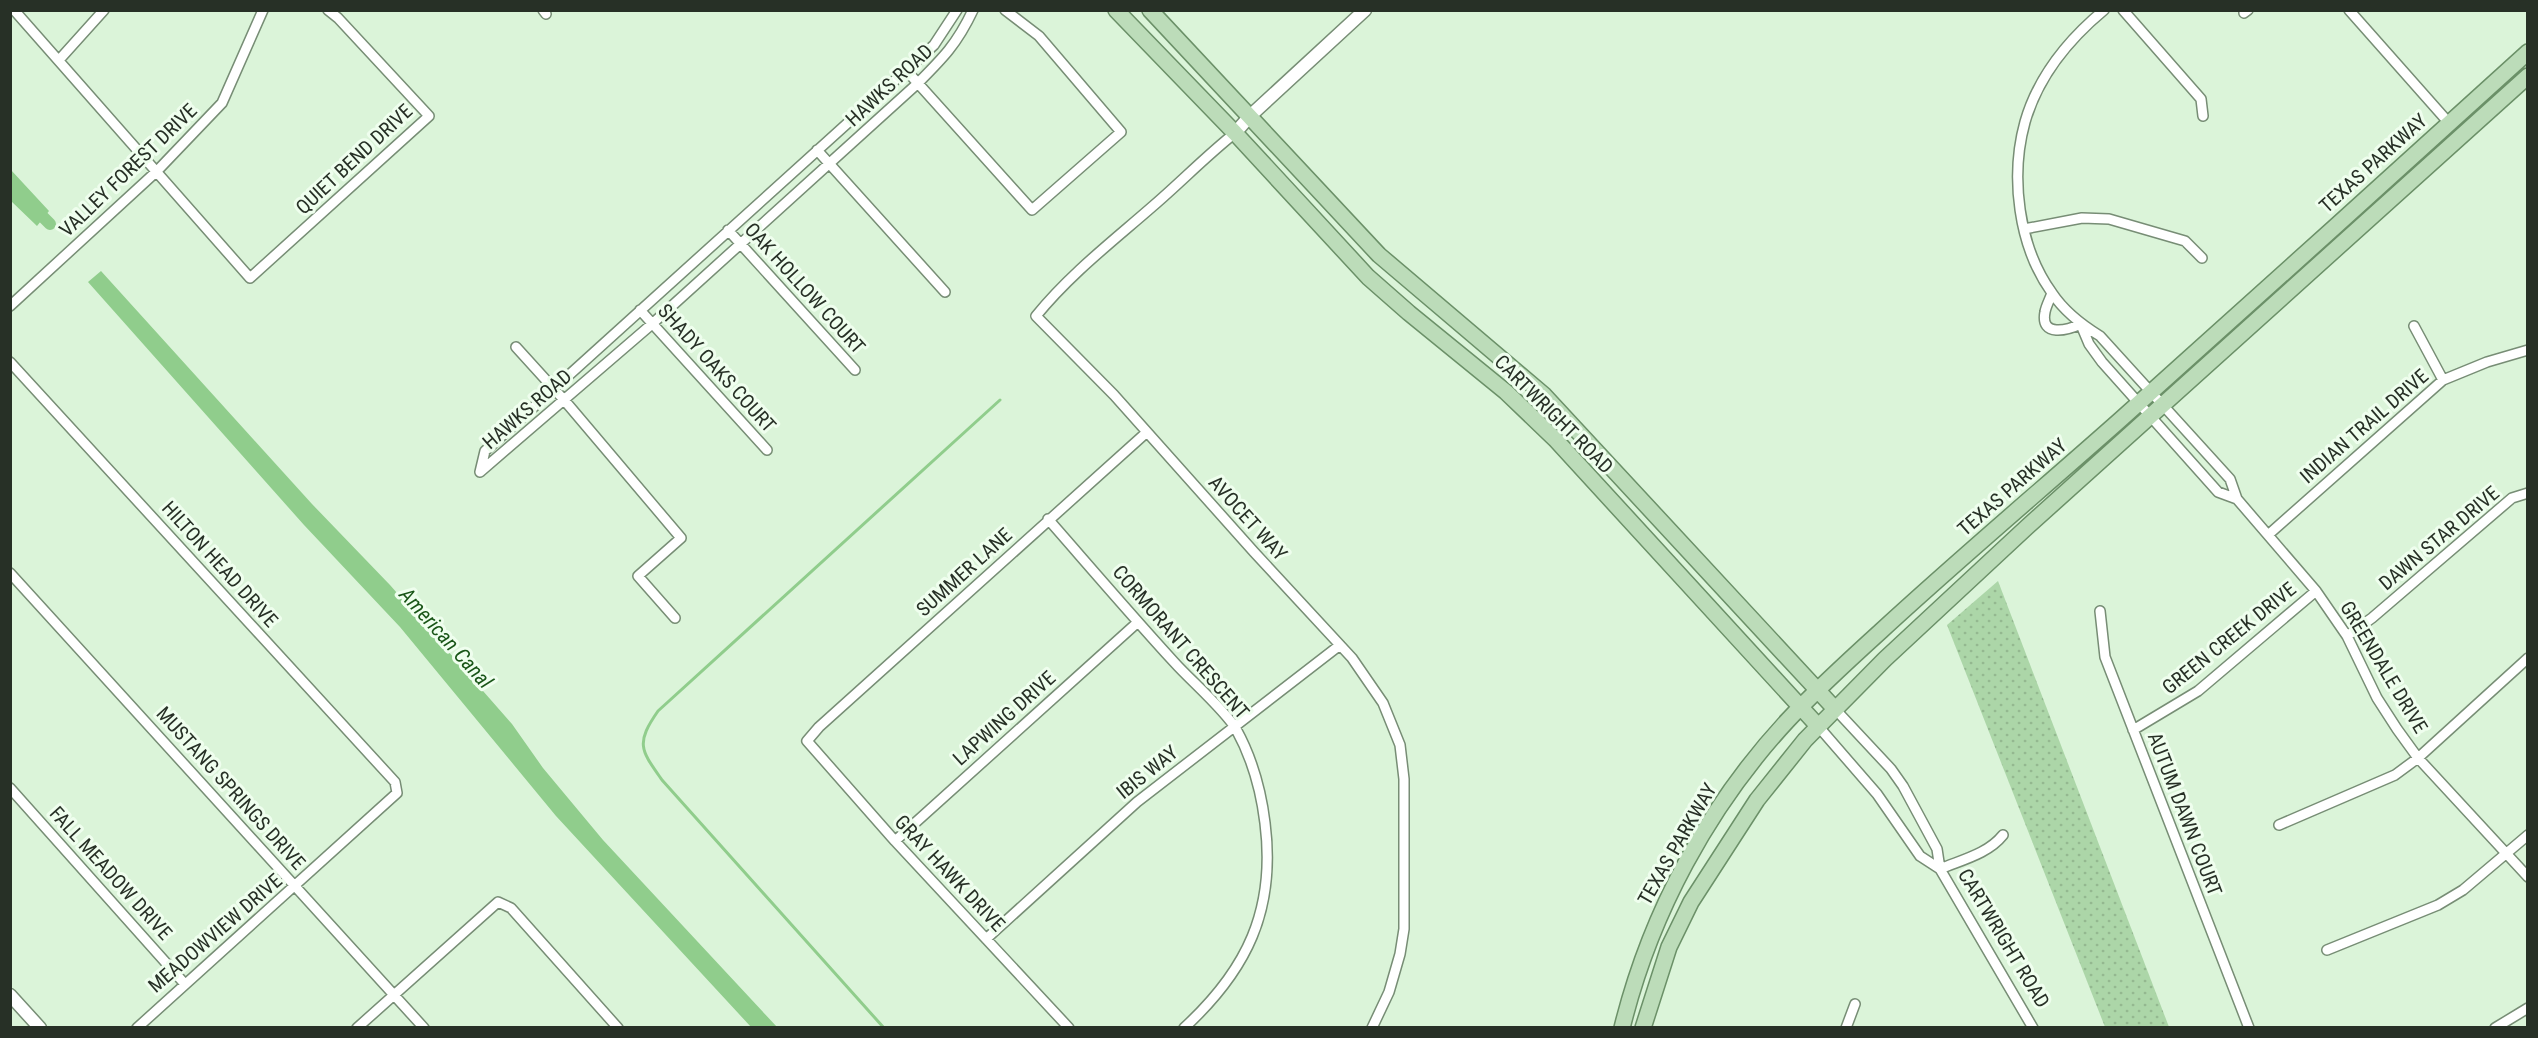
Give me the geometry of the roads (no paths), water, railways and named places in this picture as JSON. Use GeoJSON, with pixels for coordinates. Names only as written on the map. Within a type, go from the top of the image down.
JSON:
{"type":"FeatureCollection","features":[{"type":"Feature","properties":{"kind":"main road","name":"CARTWRIGHT ROAD"},"geometry":{"type":"LineString","coordinates":[[1116,10],[1235,133],[1336,244],[1409,313],[1482,371],[1555,439],[1818,726]]}},
{"type":"Feature","properties":{"kind":"main road","name":"CARTWRIGHT ROAD"},"geometry":{"type":"LineString","coordinates":[[1150,10],[1379,255],[1423,295],[1514,368],[1570,423],[1835,709]]}},
{"type":"Feature","properties":{"kind":"main road","name":"TEXAS PARKWAY"},"geometry":{"type":"LineString","coordinates":[[1622,1028],[1644,956],[1667,898],[1680,874],[1710,822],[1746,771],[1800,707],[1927,589],[2139,403],[2528,52]]}},
{"type":"Feature","properties":{"kind":"main road","name":"TEXAS PARKWAY"},"geometry":{"type":"LineString","coordinates":[[1643,1028],[1669,947],[1691,902],[1757,800],[1818,726],[1962,587],[2528,76]]}},
{"type":"Feature","properties":{"kind":"main road"},"geometry":{"type":"LineString","coordinates":[[1409,313],[1423,295]]}},
{"type":"Feature","properties":{"kind":"main road"},"geometry":{"type":"LineString","coordinates":[[1555,439],[1570,423]]}},
{"type":"Feature","properties":{"kind":"main road"},"geometry":{"type":"LineString","coordinates":[[1648,541],[1664,525]]}},
{"type":"Feature","properties":{"kind":"street"},"geometry":{"type":"LineString","coordinates":[[14,10],[157,171]]}},
{"type":"Feature","properties":{"kind":"street"},"geometry":{"type":"LineString","coordinates":[[59,60],[104,10]]}},
{"type":"Feature","properties":{"kind":"street","name":"VALLEY FOREST DRIVE"},"geometry":{"type":"LineString","coordinates":[[10,306],[157,171],[222,103],[263,10]]}},
{"type":"Feature","properties":{"kind":"street","name":"QUIET BEND DRIVE"},"geometry":{"type":"LineString","coordinates":[[157,171],[249,278],[429,116],[328,10]]}},
{"type":"Feature","properties":{"kind":"street","name":"HAWKS ROAD"},"geometry":{"type":"LineString","coordinates":[[957,10],[934,45],[485,451],[480,472],[652,324],[917,84],[950,52],[960,38],[973,10]]}},
{"type":"Feature","properties":{"kind":"street"},"geometry":{"type":"LineString","coordinates":[[906,70],[1032,210],[1121,132],[1039,36],[1005,10]]}},
{"type":"Feature","properties":{"kind":"street"},"geometry":{"type":"LineString","coordinates":[[1235,133],[1250,116],[1365,10]]}},
{"type":"Feature","properties":{"kind":"street"},"geometry":{"type":"LineString","coordinates":[[2052,293],[2045,312],[2045,320],[2049,326],[2056,331],[2064,331],[2081,324],[2052,293],[2034,260],[2024,229],[2018,156],[2026,120],[2040,86],[2054,63],[2104,10]]}},
{"type":"Feature","properties":{"kind":"street"},"geometry":{"type":"LineString","coordinates":[[2123,10],[2201,99],[2203,116]]}},
{"type":"Feature","properties":{"kind":"street"},"geometry":{"type":"LineString","coordinates":[[2349,10],[2449,123]]}},
{"type":"Feature","properties":{"kind":"street","name":"AVOCET WAY"},"geometry":{"type":"LineString","coordinates":[[1235,133],[1055,292],[1036,316],[1147,432],[1352,658],[1383,703],[1400,745],[1404,779],[1404,929],[1400,954],[1389,992],[1372,1028]]}},
{"type":"Feature","properties":{"kind":"street"},"geometry":{"type":"LineString","coordinates":[[817,150],[945,292]]}},
{"type":"Feature","properties":{"kind":"street"},"geometry":{"type":"LineString","coordinates":[[2024,229],[2082,218],[2109,219],[2185,241],[2202,258]]}},
{"type":"Feature","properties":{"kind":"street","name":"OAK HOLLOW COURT"},"geometry":{"type":"LineString","coordinates":[[728,230],[855,370]]}},
{"type":"Feature","properties":{"kind":"street","name":"SHADY OAKS COURT"},"geometry":{"type":"LineString","coordinates":[[640,310],[767,450]]}},
{"type":"Feature","properties":{"kind":"street","name":"GREENDALE DRIVE"},"geometry":{"type":"LineString","coordinates":[[2081,324],[2089,344],[2102,362],[2218,492],[2237,499]]}},
{"type":"Feature","properties":{"kind":"street","name":"GREENDALE DRIVE"},"geometry":{"type":"LineString","coordinates":[[2081,324],[2100,336],[2230,479],[2237,499],[2316,591],[2347,636],[2377,698],[2418,758],[2528,877]]}},
{"type":"Feature","properties":{"kind":"street"},"geometry":{"type":"LineString","coordinates":[[2414,326],[2443,380]]}},
{"type":"Feature","properties":{"kind":"street"},"geometry":{"type":"LineString","coordinates":[[516,347],[681,538],[638,576],[675,618]]}},
{"type":"Feature","properties":{"kind":"street","name":"INDIAN TRAIL DRIVE"},"geometry":{"type":"LineString","coordinates":[[2268,535],[2443,380],[2487,362],[2528,350]]}},
{"type":"Feature","properties":{"kind":"street","name":"HILTON HEAD DRIVE"},"geometry":{"type":"LineString","coordinates":[[10,362],[395,782],[397,794]]}},
{"type":"Feature","properties":{"kind":"street","name":"SUMMER LANE"},"geometry":{"type":"LineString","coordinates":[[807,741],[819,727],[1147,432]]}},
{"type":"Feature","properties":{"kind":"street","name":"DAWN STAR DRIVE"},"geometry":{"type":"LineString","coordinates":[[2347,636],[2372,618],[2512,498],[2528,493]]}},
{"type":"Feature","properties":{"kind":"street","name":"CORMORANT CRESCENT"},"geometry":{"type":"LineString","coordinates":[[1048,519],[1138,622],[1234,726],[1256,774],[1263,804],[1269,870],[1257,929],[1241,961],[1223,988],[1184,1028]]}},
{"type":"Feature","properties":{"kind":"street","name":"MUSTANG SPRINGS DRIVE"},"geometry":{"type":"LineString","coordinates":[[10,573],[424,1028]]}},
{"type":"Feature","properties":{"kind":"street","name":"GREEN CREEK DRIVE"},"geometry":{"type":"LineString","coordinates":[[2133,730],[2198,691],[2316,591]]}},
{"type":"Feature","properties":{"kind":"street","name":"AUTUM DAWN COURT"},"geometry":{"type":"LineString","coordinates":[[2100,611],[2105,657],[2249,1028]]}},
{"type":"Feature","properties":{"kind":"street","name":"LAPWING DRIVE"},"geometry":{"type":"LineString","coordinates":[[895,841],[1138,622]]}},
{"type":"Feature","properties":{"kind":"street","name":"IBIS WAY"},"geometry":{"type":"LineString","coordinates":[[986,939],[1137,802],[1340,645]]}},
{"type":"Feature","properties":{"kind":"street"},"geometry":{"type":"LineString","coordinates":[[2279,825],[2396,775],[2418,758],[2528,658]]}},
{"type":"Feature","properties":{"kind":"street","name":"CARTWRIGHT ROAD"},"geometry":{"type":"LineString","coordinates":[[1835,709],[1891,769],[1903,786],[1937,849],[1940,869],[2033,1028]]}},
{"type":"Feature","properties":{"kind":"street","name":"CARTWRIGHT ROAD"},"geometry":{"type":"LineString","coordinates":[[1818,726],[1877,794],[1920,856],[1940,869]]}},
{"type":"Feature","properties":{"kind":"street","name":"GRAY HAWK DRIVE"},"geometry":{"type":"LineString","coordinates":[[807,741],[895,841],[1069,1028]]}},
{"type":"Feature","properties":{"kind":"street","name":"FALL MEADOW DRIVE"},"geometry":{"type":"LineString","coordinates":[[10,788],[184,983]]}},
{"type":"Feature","properties":{"kind":"street","name":"MEADOWVIEW DRIVE"},"geometry":{"type":"LineString","coordinates":[[137,1028],[184,983],[397,794]]}},
{"type":"Feature","properties":{"kind":"street"},"geometry":{"type":"LineString","coordinates":[[1940,869],[1985,850],[2003,835]]}},
{"type":"Feature","properties":{"kind":"street"},"geometry":{"type":"LineString","coordinates":[[2327,950],[2438,905],[2463,890],[2528,835]]}},
{"type":"Feature","properties":{"kind":"street"},"geometry":{"type":"LineString","coordinates":[[357,1028],[498,902],[511,908],[618,1028]]}},
{"type":"Feature","properties":{"kind":"street"},"geometry":{"type":"LineString","coordinates":[[10,995],[40,1028]]}},
{"type":"Feature","properties":{"kind":"street"},"geometry":{"type":"LineString","coordinates":[[1846,1028],[1855,1004]]}},
{"type":"Feature","properties":{"kind":"street"},"geometry":{"type":"LineString","coordinates":[[2495,1028],[2528,1008]]}},
{"type":"Feature","properties":{"kind":"waterway","name":"American Canal"},"geometry":{"type":"LineString","coordinates":[[10,184],[50,224]]}},
{"type":"Feature","properties":{"kind":"waterway"},"geometry":{"type":"LineString","coordinates":[[884,1028],[662,780],[645,754],[644,739],[658,711],[1000,400]]}}]}
